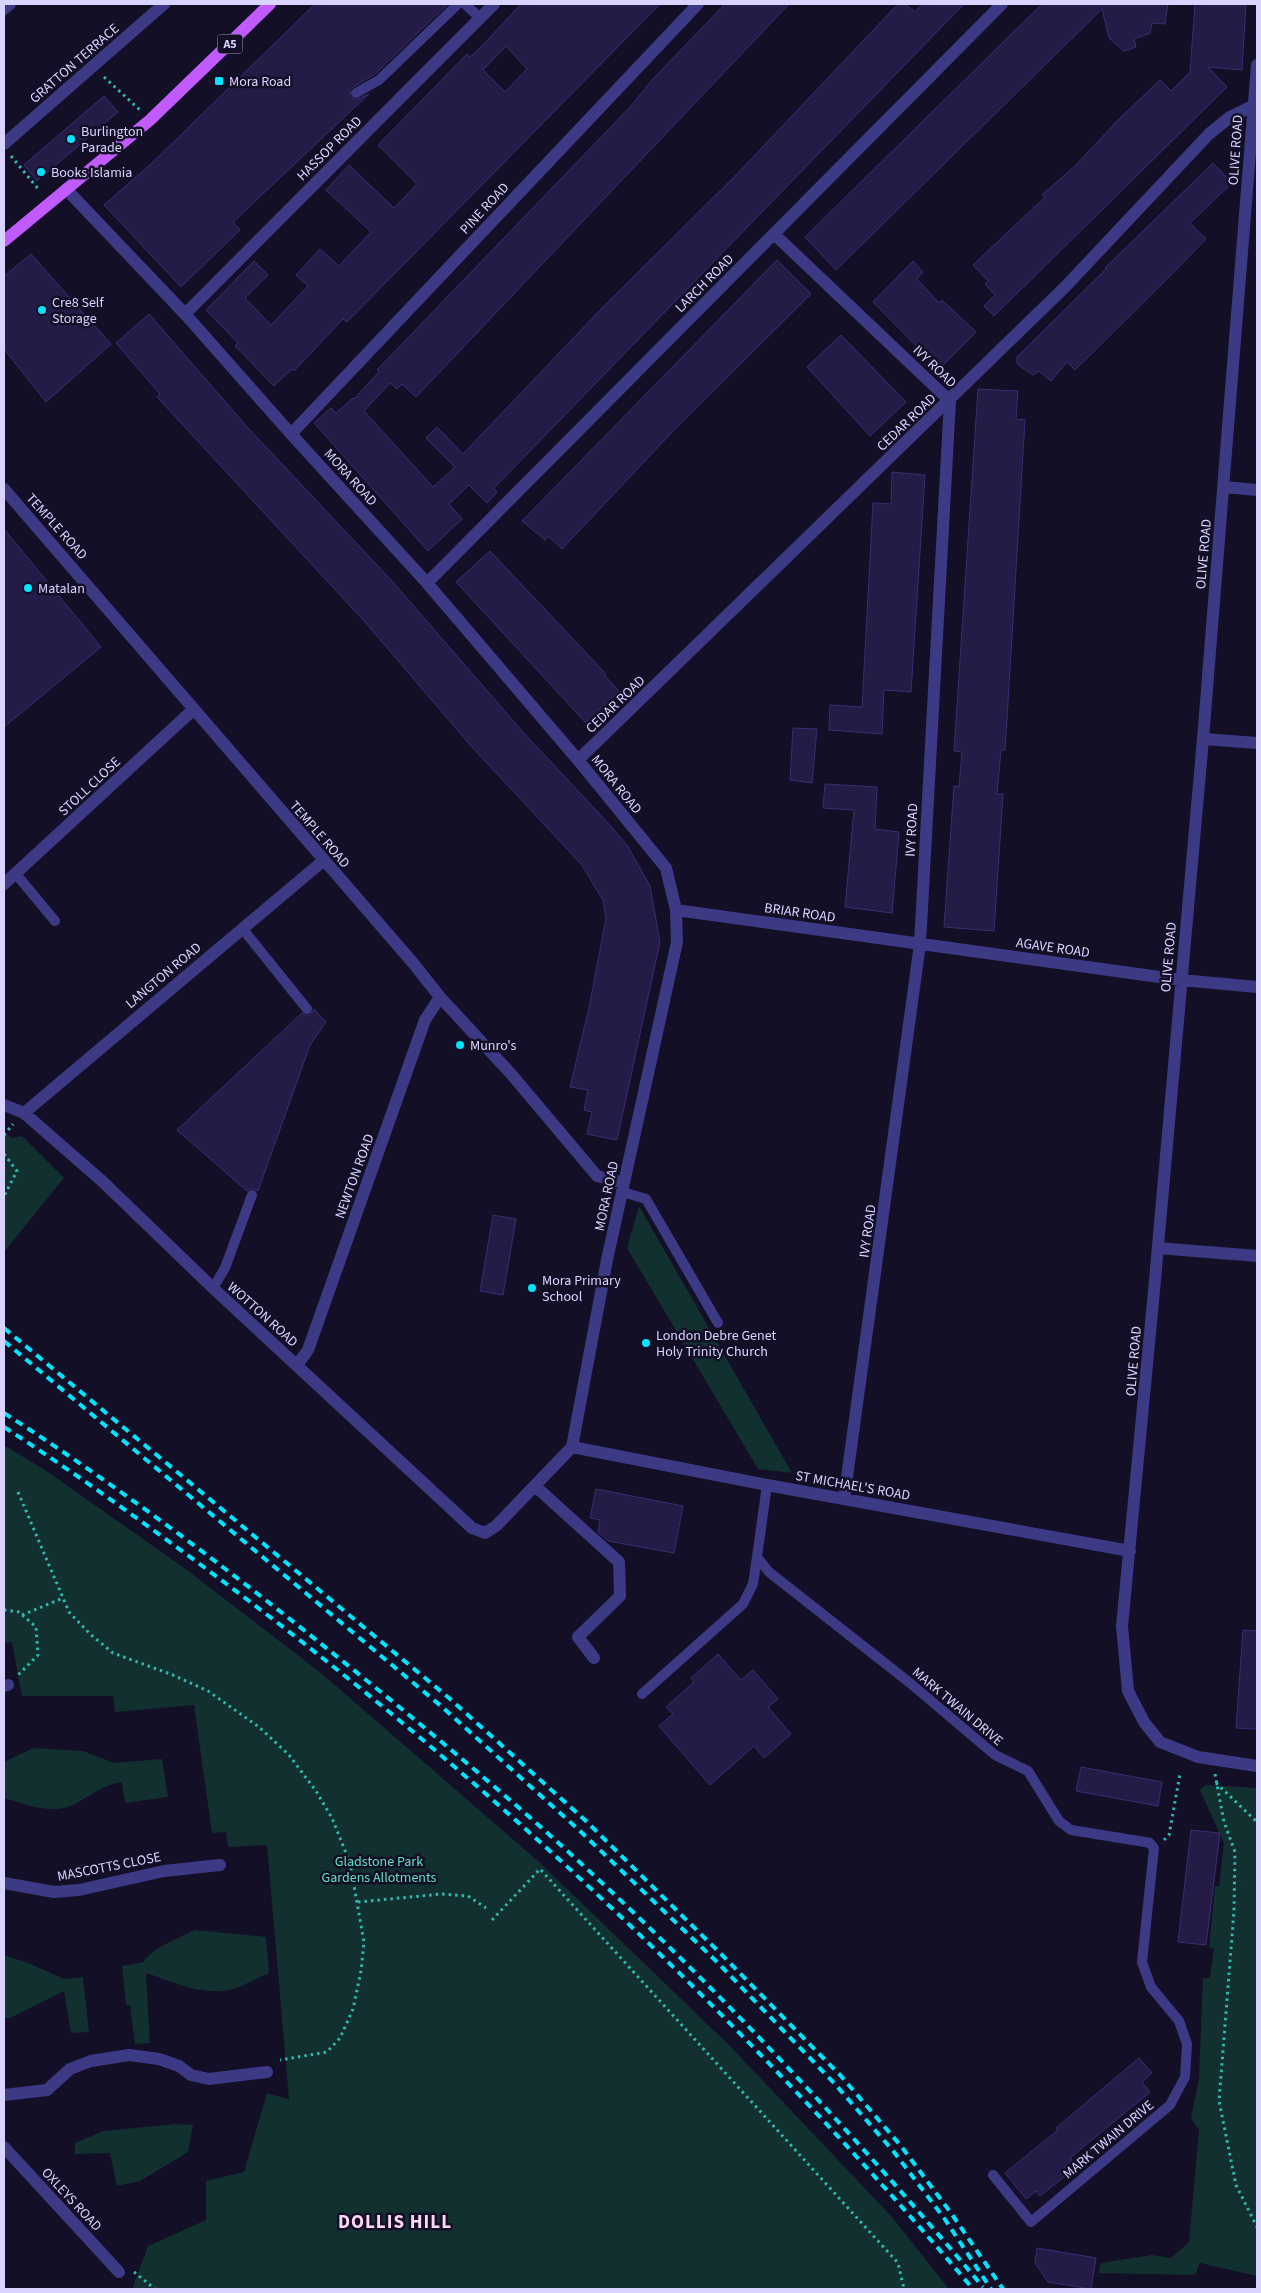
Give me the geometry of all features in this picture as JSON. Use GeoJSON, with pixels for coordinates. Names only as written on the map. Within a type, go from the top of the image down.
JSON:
{"type":"FeatureCollection","features":[{"type":"Feature","properties":{"kind":"main road","name":"A5"},"geometry":{"type":"LineString","coordinates":[[4,241],[150,120],[270,4]]}},
{"type":"Feature","properties":{"kind":"street"},"geometry":{"type":"LineString","coordinates":[[4,9],[10,4]]}},
{"type":"Feature","properties":{"kind":"street","name":"GRATTON TERRACE"},"geometry":{"type":"LineString","coordinates":[[6,149],[93,66],[164,4]]}},
{"type":"Feature","properties":{"kind":"street","name":"HASSOP ROAD"},"geometry":{"type":"LineString","coordinates":[[185,314],[494,4]]}},
{"type":"Feature","properties":{"kind":"street","name":"PINE ROAD"},"geometry":{"type":"LineString","coordinates":[[291,434],[698,4]]}},
{"type":"Feature","properties":{"kind":"street","name":"LARCH ROAD"},"geometry":{"type":"LineString","coordinates":[[427,583],[1002,4]]}},
{"type":"Feature","properties":{"kind":"street","name":"OLIVE ROAD"},"geometry":{"type":"LineString","coordinates":[[1257,65],[1253,106],[1251,236],[1224,487],[1182,980],[1122,1626],[1128,1691],[1144,1722],[1160,1742],[1198,1757],[1257,1766]]}},
{"type":"Feature","properties":{"kind":"street","name":"CEDAR ROAD"},"geometry":{"type":"LineString","coordinates":[[578,760],[950,401],[1065,287],[1209,134],[1230,117],[1253,106]]}},
{"type":"Feature","properties":{"kind":"street","name":"MORA ROAD"},"geometry":{"type":"LineString","coordinates":[[66,190],[185,314],[427,583],[578,760],[666,868],[676,910],[677,942],[623,1188],[572,1447]]}},
{"type":"Feature","properties":{"kind":"street","name":"IVY ROAD"},"geometry":{"type":"LineString","coordinates":[[774,234],[950,401],[920,944],[844,1499]]}},
{"type":"Feature","properties":{"kind":"street"},"geometry":{"type":"LineString","coordinates":[[1224,487],[1257,490]]}},
{"type":"Feature","properties":{"kind":"street","name":"TEMPLE ROAD"},"geometry":{"type":"LineString","coordinates":[[4,489],[413,963],[440,997],[512,1075],[597,1176],[623,1188]]}},
{"type":"Feature","properties":{"kind":"street","name":"STOLL CLOSE"},"geometry":{"type":"LineString","coordinates":[[4,884],[194,709]]}},
{"type":"Feature","properties":{"kind":"street"},"geometry":{"type":"LineString","coordinates":[[1203,739],[1257,743]]}},
{"type":"Feature","properties":{"kind":"street","name":"LANGTON ROAD"},"geometry":{"type":"LineString","coordinates":[[24,1113],[324,861]]}},
{"type":"Feature","properties":{"kind":"street","name":"BRIAR ROAD"},"geometry":{"type":"LineString","coordinates":[[676,910],[920,944]]}},
{"type":"Feature","properties":{"kind":"street","name":"AGAVE ROAD"},"geometry":{"type":"LineString","coordinates":[[920,944],[1182,980],[1257,987]]}},
{"type":"Feature","properties":{"kind":"street","name":"NEWTON ROAD"},"geometry":{"type":"LineString","coordinates":[[297,1366],[308,1350],[426,1020],[440,997]]}},
{"type":"Feature","properties":{"kind":"street","name":"WOTTON ROAD"},"geometry":{"type":"LineString","coordinates":[[4,1105],[24,1113],[102,1181],[213,1288],[472,1528],[486,1533],[496,1526],[534,1486]]}},
{"type":"Feature","properties":{"kind":"street"},"geometry":{"type":"LineString","coordinates":[[1158,1248],[1257,1256]]}},
{"type":"Feature","properties":{"kind":"street"},"geometry":{"type":"LineString","coordinates":[[572,1447],[534,1486],[619,1562],[620,1596],[578,1636],[594,1658]]}},
{"type":"Feature","properties":{"kind":"street","name":"ST MICHAEL'S ROAD"},"geometry":{"type":"LineString","coordinates":[[572,1447],[1130,1551]]}},
{"type":"Feature","properties":{"kind":"street","name":"MASCOTTS CLOSE"},"geometry":{"type":"LineString","coordinates":[[4,1883],[54,1892],[118,1882],[164,1871],[220,1865]]}},
{"type":"Feature","properties":{"kind":"street"},"geometry":{"type":"LineString","coordinates":[[4,2095],[47,2090],[70,2069],[91,2061],[129,2055],[159,2059],[179,2066],[191,2075],[209,2079],[267,2072]]}},
{"type":"Feature","properties":{"kind":"street","name":"OXLEYS ROAD"},"geometry":{"type":"LineString","coordinates":[[4,2147],[119,2272]]}},
{"type":"Feature","properties":{"kind":"lane"},"geometry":{"type":"LineString","coordinates":[[356,94],[379,80],[458,4]]}},
{"type":"Feature","properties":{"kind":"lane"},"geometry":{"type":"LineString","coordinates":[[465,4],[480,18]]}},
{"type":"Feature","properties":{"kind":"lane"},"geometry":{"type":"LineString","coordinates":[[16,874],[54,921]]}},
{"type":"Feature","properties":{"kind":"lane"},"geometry":{"type":"LineString","coordinates":[[242,928],[307,1009]]}},
{"type":"Feature","properties":{"kind":"lane"},"geometry":{"type":"LineString","coordinates":[[623,1188],[646,1199],[718,1323]]}},
{"type":"Feature","properties":{"kind":"lane"},"geometry":{"type":"LineString","coordinates":[[213,1288],[225,1268],[252,1195]]}},
{"type":"Feature","properties":{"kind":"lane"},"geometry":{"type":"LineString","coordinates":[[642,1694],[742,1604],[753,1584],[768,1485]]}},
{"type":"Feature","properties":{"kind":"lane","name":"MARK TWAIN DRIVE"},"geometry":{"type":"LineString","coordinates":[[757,1558],[782,1583],[910,1683],[995,1755],[1028,1772],[1059,1822],[1071,1830],[1150,1843],[1154,1848],[1142,1962],[1151,1987],[1179,2021],[1186,2044],[1185,2077],[1170,2105],[1031,2222],[992,2176]]}},
{"type":"Feature","properties":{"kind":"path"},"geometry":{"type":"LineString","coordinates":[[93,66],[150,120]]}},
{"type":"Feature","properties":{"kind":"path"},"geometry":{"type":"LineString","coordinates":[[6,149],[49,203]]}},
{"type":"Feature","properties":{"kind":"path"},"geometry":{"type":"LineString","coordinates":[[4,1154],[17,1171],[4,1196]]}},
{"type":"Feature","properties":{"kind":"path"},"geometry":{"type":"LineString","coordinates":[[18,1492],[69,1612],[90,1634],[112,1653],[173,1675],[208,1691],[259,1727],[290,1755],[316,1791],[332,1818],[350,1863],[364,1942],[354,2009],[340,2038],[327,2052],[280,2060]]}},
{"type":"Feature","properties":{"kind":"path"},"geometry":{"type":"LineString","coordinates":[[22,1615],[63,1598]]}},
{"type":"Feature","properties":{"kind":"path"},"geometry":{"type":"LineString","coordinates":[[4,1610],[22,1615],[36,1627],[38,1654],[6,1686]]}},
{"type":"Feature","properties":{"kind":"path"},"geometry":{"type":"LineString","coordinates":[[1154,1848],[1169,1835],[1180,1774]]}},
{"type":"Feature","properties":{"kind":"path"},"geometry":{"type":"LineString","coordinates":[[1257,1822],[1215,1783],[1224,1822],[1235,1852],[1234,1911],[1219,2101],[1236,2185],[1257,2227]]}},
{"type":"Feature","properties":{"kind":"path"},"geometry":{"type":"LineString","coordinates":[[492,1920],[540,1869],[898,2263],[904,2289]]}},
{"type":"Feature","properties":{"kind":"path"},"geometry":{"type":"LineString","coordinates":[[358,1902],[442,1894],[468,1896],[486,1908]]}},
{"type":"Feature","properties":{"kind":"path"},"geometry":{"type":"LineString","coordinates":[[119,2272],[132,2270],[155,2289]]}},
{"type":"Feature","properties":{"kind":"green space"},"geometry":{"type":"Polygon","coordinates":[[[4,1133],[13,1138],[22,1136],[64,1178],[4,1252],[4,1133]]]}},
{"type":"Feature","properties":{"kind":"green space"},"geometry":{"type":"Polygon","coordinates":[[[639,1206],[792,1473],[758,1469],[627,1248],[639,1206]]]}},
{"type":"Feature","properties":{"kind":"green space","name":"Gladstone Park Gardens Allotments"},"geometry":{"type":"Polygon","coordinates":[[[4,1445],[48,1472],[187,1570],[321,1673],[538,1861],[730,2046],[892,2217],[949,2289],[132,2289],[148,2246],[206,2220],[206,2181],[244,2172],[267,2093],[289,2099],[267,1845],[228,1847],[226,1832],[212,1833],[194,1705],[115,1712],[113,1696],[22,1696],[12,1642],[4,1643],[4,1445]]]}},
{"type":"Feature","properties":{"kind":"green space"},"geometry":{"type":"Polygon","coordinates":[[[33,1748],[83,1751],[114,1763],[162,1759],[168,1797],[125,1803],[122,1782],[103,1788],[65,1808],[38,1808],[4,1798],[4,1762],[33,1748]]]}},
{"type":"Feature","properties":{"kind":"green space"},"geometry":{"type":"Polygon","coordinates":[[[1205,1785],[1257,1788],[1257,2276],[1200,2263],[1195,2275],[1098,2273],[1101,2263],[1152,2255],[1171,2258],[1189,2242],[1199,2130],[1191,2118],[1199,2078],[1203,1978],[1210,1978],[1214,1948],[1209,1948],[1215,1886],[1219,1886],[1224,1843],[1200,1790],[1205,1785]]]}},
{"type":"Feature","properties":{"kind":"green space"},"geometry":{"type":"Polygon","coordinates":[[[195,1930],[266,1937],[269,1973],[233,1989],[211,1991],[178,1984],[146,1973],[150,2043],[135,2044],[130,2005],[126,2005],[122,1966],[144,1962],[147,1957],[159,1948],[195,1930]]]}},
{"type":"Feature","properties":{"kind":"green space"},"geometry":{"type":"Polygon","coordinates":[[[4,1955],[31,1964],[64,1979],[83,1977],[89,2032],[71,2033],[64,1991],[10,2018],[4,2018],[4,1955]]]}},
{"type":"Feature","properties":{"kind":"green space"},"geometry":{"type":"Polygon","coordinates":[[[176,2124],[193,2125],[188,2152],[140,2181],[117,2186],[110,2153],[75,2154],[75,2143],[103,2131],[176,2124]]]}},
{"type":"Feature","properties":{"kind":"building"},"geometry":{"type":"Polygon","coordinates":[[[315,4],[448,4],[375,74],[350,89],[350,96],[355,100],[369,94],[233,222],[240,230],[181,287],[104,205],[153,162],[315,4]]]}},
{"type":"Feature","properties":{"kind":"building"},"geometry":{"type":"Polygon","coordinates":[[[521,4],[660,4],[347,322],[343,319],[294,371],[292,369],[274,386],[235,346],[238,343],[206,310],[254,261],[268,275],[245,298],[271,325],[308,286],[296,275],[320,249],[339,266],[371,232],[326,190],[349,165],[394,208],[417,184],[378,145],[467,54],[470,57],[521,4]],[[506,46],[483,70],[505,92],[527,69],[506,46]]]}},
{"type":"Feature","properties":{"kind":"building"},"geometry":{"type":"Polygon","coordinates":[[[725,4],[789,4],[416,397],[402,384],[397,389],[390,383],[364,411],[433,487],[455,467],[426,438],[437,427],[463,454],[602,308],[737,174],[898,4],[905,4],[915,12],[922,4],[964,4],[494,488],[497,492],[487,503],[469,485],[449,504],[462,519],[428,551],[314,423],[331,408],[336,413],[354,399],[379,372],[377,370],[631,106],[653,79],[725,4]]]}},
{"type":"Feature","properties":{"kind":"building"},"geometry":{"type":"Polygon","coordinates":[[[1042,4],[1168,4],[1165,24],[1152,23],[1150,33],[1134,39],[1136,47],[1124,51],[1109,38],[1102,9],[836,270],[805,237],[1042,4]]]}},
{"type":"Feature","properties":{"kind":"building"},"geometry":{"type":"Polygon","coordinates":[[[1195,4],[1246,4],[1242,70],[1208,67],[1227,87],[994,316],[984,306],[995,295],[985,284],[988,281],[973,265],[1045,197],[1042,195],[1076,165],[1119,119],[1160,80],[1171,91],[1190,72],[1195,4]]]}},
{"type":"Feature","properties":{"kind":"building","name":"Burlington Parade"},"geometry":{"type":"Polygon","coordinates":[[[104,96],[118,112],[37,181],[24,165],[104,96]]]}},
{"type":"Feature","properties":{"kind":"building"},"geometry":{"type":"Polygon","coordinates":[[[1213,163],[1232,183],[1190,223],[1206,239],[1167,279],[1075,370],[1067,362],[1051,381],[1039,371],[1033,375],[1017,364],[1017,357],[1213,163]]]}},
{"type":"Feature","properties":{"kind":"building","name":"Cre8 Self Storage"},"geometry":{"type":"Polygon","coordinates":[[[31,254],[111,344],[46,402],[4,349],[4,276],[31,254]]]}},
{"type":"Feature","properties":{"kind":"building"},"geometry":{"type":"Polygon","coordinates":[[[777,260],[811,294],[677,427],[562,549],[548,536],[545,540],[522,521],[777,260]]]}},
{"type":"Feature","properties":{"kind":"building"},"geometry":{"type":"Polygon","coordinates":[[[913,261],[923,272],[917,279],[939,303],[942,300],[976,332],[939,369],[873,302],[913,261]]]}},
{"type":"Feature","properties":{"kind":"building"},"geometry":{"type":"Polygon","coordinates":[[[149,314],[249,429],[392,581],[522,731],[627,845],[650,886],[660,942],[617,1140],[587,1134],[592,1112],[584,1110],[588,1090],[570,1087],[589,1008],[606,918],[603,900],[582,865],[471,746],[365,622],[157,397],[160,394],[116,343],[149,314]]]}},
{"type":"Feature","properties":{"kind":"building"},"geometry":{"type":"Polygon","coordinates":[[[841,335],[906,402],[870,436],[807,367],[841,335]]]}},
{"type":"Feature","properties":{"kind":"building"},"geometry":{"type":"Polygon","coordinates":[[[978,389],[1018,391],[1016,419],[1025,420],[1005,750],[1001,750],[997,794],[1003,794],[994,931],[944,927],[954,786],[959,787],[962,752],[954,751],[978,389]]]}},
{"type":"Feature","properties":{"kind":"building"},"geometry":{"type":"Polygon","coordinates":[[[892,472],[925,475],[911,692],[884,690],[882,734],[829,730],[830,705],[862,707],[873,503],[891,504],[892,472]]]}},
{"type":"Feature","properties":{"kind":"building","name":"Matalan"},"geometry":{"type":"Polygon","coordinates":[[[4,529],[101,647],[4,727],[4,529]]]}},
{"type":"Feature","properties":{"kind":"building"},"geometry":{"type":"Polygon","coordinates":[[[490,551],[606,674],[605,676],[619,691],[586,723],[456,582],[490,551]]]}},
{"type":"Feature","properties":{"kind":"building"},"geometry":{"type":"Polygon","coordinates":[[[793,728],[817,729],[812,783],[790,780],[793,728]]]}},
{"type":"Feature","properties":{"kind":"building"},"geometry":{"type":"Polygon","coordinates":[[[825,784],[877,787],[875,829],[899,832],[892,913],[845,907],[854,810],[823,808],[825,784]]]}},
{"type":"Feature","properties":{"kind":"building"},"geometry":{"type":"Polygon","coordinates":[[[314,1009],[326,1022],[310,1045],[258,1191],[251,1188],[247,1191],[177,1130],[302,1013],[309,1016],[314,1009]]]}},
{"type":"Feature","properties":{"kind":"building"},"geometry":{"type":"Polygon","coordinates":[[[493,1215],[516,1219],[503,1295],[480,1291],[493,1215]]]}},
{"type":"Feature","properties":{"kind":"building"},"geometry":{"type":"Polygon","coordinates":[[[596,1489],[683,1506],[674,1553],[608,1541],[598,1532],[600,1520],[590,1518],[596,1489]]]}},
{"type":"Feature","properties":{"kind":"building"},"geometry":{"type":"Polygon","coordinates":[[[1243,1630],[1257,1631],[1257,1729],[1236,1728],[1243,1630]]]}},
{"type":"Feature","properties":{"kind":"building"},"geometry":{"type":"Polygon","coordinates":[[[718,1654],[741,1680],[753,1670],[778,1699],[768,1707],[791,1734],[764,1758],[754,1746],[710,1785],[659,1726],[673,1714],[666,1707],[694,1682],[691,1678],[718,1654]]]}},
{"type":"Feature","properties":{"kind":"building"},"geometry":{"type":"Polygon","coordinates":[[[1081,1767],[1162,1782],[1158,1806],[1076,1791],[1081,1767]]]}},
{"type":"Feature","properties":{"kind":"building"},"geometry":{"type":"Polygon","coordinates":[[[1191,1830],[1220,1833],[1206,1945],[1178,1942],[1191,1830]]]}},
{"type":"Feature","properties":{"kind":"building"},"geometry":{"type":"Polygon","coordinates":[[[1139,2058],[1152,2073],[1142,2082],[1150,2092],[1070,2158],[1072,2160],[1064,2167],[1069,2173],[1040,2196],[1036,2191],[1026,2199],[1005,2173],[1058,2130],[1056,2128],[1139,2058]]]}},
{"type":"Feature","properties":{"kind":"building"},"geometry":{"type":"Polygon","coordinates":[[[1037,2248],[1096,2258],[1091,2289],[1048,2282],[1035,2263],[1037,2248]]]}},
{"type":"Feature","properties":{"kind":"railway"},"geometry":{"type":"LineString","coordinates":[[4,1328],[449,1698],[586,1821],[841,2076],[901,2146],[951,2213],[1003,2289]]}},
{"type":"Feature","properties":{"kind":"railway"},"geometry":{"type":"LineString","coordinates":[[4,1341],[441,1706],[579,1830],[716,1961],[835,2084],[894,2152],[944,2218],[991,2289]]}},
{"type":"Feature","properties":{"kind":"railway"},"geometry":{"type":"LineString","coordinates":[[4,1413],[91,1471],[258,1594],[425,1728],[563,1847],[674,1951],[728,2005],[884,2172],[983,2287]]}},
{"type":"Feature","properties":{"kind":"railway"},"geometry":{"type":"LineString","coordinates":[[4,1427],[141,1521],[294,1635],[399,1720],[501,1808],[601,1898],[793,2088],[884,2187],[973,2289]]}},
{"type":"Feature","properties":{"kind":"place","name":"Mora Road"},"geometry":{"type":"Point","coordinates":[219,81]}},
{"type":"Feature","properties":{"kind":"place","name":"Burlington Parade"},"geometry":{"type":"Point","coordinates":[71,139]}},
{"type":"Feature","properties":{"kind":"place","name":"Books Islamia"},"geometry":{"type":"Point","coordinates":[41,172]}},
{"type":"Feature","properties":{"kind":"place","name":"Cre8 Self Storage"},"geometry":{"type":"Point","coordinates":[42,310]}},
{"type":"Feature","properties":{"kind":"place","name":"Matalan"},"geometry":{"type":"Point","coordinates":[28,588]}},
{"type":"Feature","properties":{"kind":"place","name":"Munro's"},"geometry":{"type":"Point","coordinates":[460,1045]}},
{"type":"Feature","properties":{"kind":"place","name":"Mora Primary School"},"geometry":{"type":"Point","coordinates":[532,1288]}},
{"type":"Feature","properties":{"kind":"place","name":"London Debre Genet Holy Trinity Church"},"geometry":{"type":"Point","coordinates":[646,1343]}},
{"type":"Feature","properties":{"kind":"district","name":"DOLLIS HILL"},"geometry":{"type":"Point","coordinates":[395,2221]}}]}
